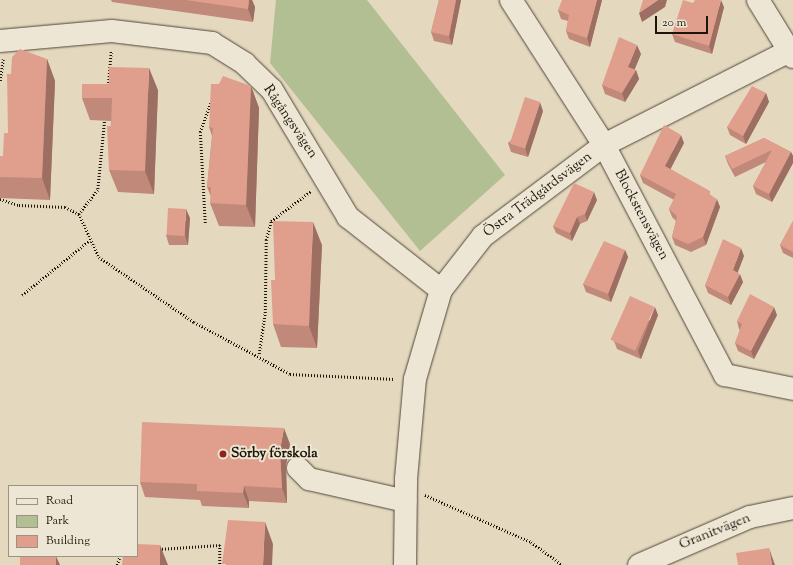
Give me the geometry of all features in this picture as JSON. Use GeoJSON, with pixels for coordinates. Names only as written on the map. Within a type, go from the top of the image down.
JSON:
{"type":"FeatureCollection","features":[{"type":"Feature","properties":{"kind":"street","name":"Blockstensvägen"},"geometry":{"type":"LineString","coordinates":[[511,0],[604,145],[725,375],[793,389]]}},
{"type":"Feature","properties":{"kind":"street"},"geometry":{"type":"LineString","coordinates":[[758,0],[792,52]]}},
{"type":"Feature","properties":{"kind":"street","name":"Rågångsvägen"},"geometry":{"type":"LineString","coordinates":[[0,41],[112,31],[212,43],[245,64],[272,90],[328,179],[348,217],[441,290]]}},
{"type":"Feature","properties":{"kind":"street","name":"Östra Trädgårdsvägen"},"geometry":{"type":"LineString","coordinates":[[405,565],[406,479],[416,379],[441,290],[483,236],[604,145],[792,52]]}},
{"type":"Feature","properties":{"kind":"street"},"geometry":{"type":"LineString","coordinates":[[298,468],[309,479],[406,501]]}},
{"type":"Feature","properties":{"kind":"street","name":"Granitvägen"},"geometry":{"type":"LineString","coordinates":[[639,565],[750,517],[793,508]]}},
{"type":"Feature","properties":{"kind":"path"},"geometry":{"type":"LineString","coordinates":[[108,88],[112,31]]}},
{"type":"Feature","properties":{"kind":"path"},"geometry":{"type":"LineString","coordinates":[[205,223],[200,132],[205,109],[213,98]]}},
{"type":"Feature","properties":{"kind":"path"},"geometry":{"type":"LineString","coordinates":[[79,214],[98,190],[105,112]]}},
{"type":"Feature","properties":{"kind":"path"},"geometry":{"type":"LineString","coordinates":[[259,354],[264,313],[266,240],[271,221],[328,179]]}},
{"type":"Feature","properties":{"kind":"path"},"geometry":{"type":"LineString","coordinates":[[0,199],[19,205],[64,207],[79,214],[90,240],[100,257],[194,322],[259,354],[290,374],[416,379]]}},
{"type":"Feature","properties":{"kind":"path"},"geometry":{"type":"LineString","coordinates":[[22,295],[90,240]]}},
{"type":"Feature","properties":{"kind":"path"},"geometry":{"type":"LineString","coordinates":[[406,479],[425,496],[531,542],[563,565]]}},
{"type":"Feature","properties":{"kind":"path"},"geometry":{"type":"LineString","coordinates":[[152,549],[220,545],[220,565]]}},
{"type":"Feature","properties":{"kind":"green space"},"geometry":{"type":"Polygon","coordinates":[[[276,0],[367,0],[505,175],[420,251],[270,63],[276,0]]]}},
{"type":"Feature","properties":{"kind":"building"},"geometry":{"type":"Polygon","coordinates":[[[186,0],[249,0],[248,9],[186,0]]]}},
{"type":"Feature","properties":{"kind":"building"},"geometry":{"type":"Polygon","coordinates":[[[439,0],[456,0],[449,36],[431,32],[439,0]]]}},
{"type":"Feature","properties":{"kind":"building"},"geometry":{"type":"Polygon","coordinates":[[[562,0],[597,0],[587,38],[566,31],[569,15],[558,10],[562,0]]]}},
{"type":"Feature","properties":{"kind":"building"},"geometry":{"type":"Polygon","coordinates":[[[643,0],[658,0],[639,13],[643,0]]]}},
{"type":"Feature","properties":{"kind":"building"},"geometry":{"type":"Polygon","coordinates":[[[683,0],[693,3],[695,0],[721,0],[709,46],[672,34],[683,0]]]}},
{"type":"Feature","properties":{"kind":"building"},"geometry":{"type":"Polygon","coordinates":[[[619,37],[637,45],[628,67],[636,70],[622,93],[602,85],[619,37]]]}},
{"type":"Feature","properties":{"kind":"building"},"geometry":{"type":"Polygon","coordinates":[[[20,49],[47,59],[42,178],[0,177],[0,156],[3,156],[4,133],[8,133],[7,74],[11,74],[12,57],[20,49]]]}},
{"type":"Feature","properties":{"kind":"building"},"geometry":{"type":"Polygon","coordinates":[[[109,67],[149,68],[145,171],[109,170],[107,126],[111,126],[112,98],[82,98],[82,84],[109,84],[109,67]]]}},
{"type":"Feature","properties":{"kind":"building"},"geometry":{"type":"Polygon","coordinates":[[[223,76],[251,86],[246,205],[210,203],[211,187],[207,187],[213,128],[209,127],[211,84],[219,84],[223,76]]]}},
{"type":"Feature","properties":{"kind":"building"},"geometry":{"type":"Polygon","coordinates":[[[752,86],[766,93],[743,136],[727,127],[752,86]]]}},
{"type":"Feature","properties":{"kind":"building"},"geometry":{"type":"Polygon","coordinates":[[[525,97],[540,102],[525,149],[510,144],[525,97]]]}},
{"type":"Feature","properties":{"kind":"building"},"geometry":{"type":"Polygon","coordinates":[[[664,125],[681,135],[665,166],[710,191],[710,195],[717,199],[703,237],[688,244],[672,237],[677,216],[669,209],[676,194],[640,175],[664,125]]]}},
{"type":"Feature","properties":{"kind":"building"},"geometry":{"type":"Polygon","coordinates":[[[764,138],[791,152],[769,194],[753,186],[772,150],[732,169],[725,156],[764,138]]]}},
{"type":"Feature","properties":{"kind":"building"},"geometry":{"type":"Polygon","coordinates":[[[574,183],[594,192],[585,214],[577,217],[570,233],[553,226],[574,183]]]}},
{"type":"Feature","properties":{"kind":"building"},"geometry":{"type":"Polygon","coordinates":[[[168,208],[186,209],[185,236],[167,235],[168,208]]]}},
{"type":"Feature","properties":{"kind":"building"},"geometry":{"type":"Polygon","coordinates":[[[273,221],[313,222],[309,326],[273,324],[271,280],[275,280],[273,221]]]}},
{"type":"Feature","properties":{"kind":"building"},"geometry":{"type":"Polygon","coordinates":[[[793,221],[793,252],[780,245],[793,221]]]}},
{"type":"Feature","properties":{"kind":"building"},"geometry":{"type":"Polygon","coordinates":[[[723,239],[741,248],[733,270],[740,274],[728,297],[705,285],[723,239]]]}},
{"type":"Feature","properties":{"kind":"building"},"geometry":{"type":"Polygon","coordinates":[[[604,241],[625,250],[608,294],[583,284],[604,241]]]}},
{"type":"Feature","properties":{"kind":"building"},"geometry":{"type":"Polygon","coordinates":[[[750,294],[774,307],[751,351],[735,343],[742,324],[737,321],[750,294]]]}},
{"type":"Feature","properties":{"kind":"building"},"geometry":{"type":"Polygon","coordinates":[[[630,296],[655,307],[635,351],[610,340],[630,296]]]}},
{"type":"Feature","properties":{"kind":"building"},"geometry":{"type":"Polygon","coordinates":[[[142,422],[284,428],[280,450],[282,488],[244,486],[243,493],[197,491],[197,484],[140,482],[142,422]]]}},
{"type":"Feature","properties":{"kind":"building"},"geometry":{"type":"Polygon","coordinates":[[[228,520],[265,522],[263,565],[222,564],[228,520]]]}},
{"type":"Feature","properties":{"kind":"building"},"geometry":{"type":"Polygon","coordinates":[[[138,544],[160,545],[160,565],[122,565],[123,557],[138,557],[138,544]]]}},
{"type":"Feature","properties":{"kind":"building"},"geometry":{"type":"Polygon","coordinates":[[[769,548],[772,565],[738,565],[736,553],[769,548]]]}},
{"type":"Feature","properties":{"kind":"building"},"geometry":{"type":"Polygon","coordinates":[[[20,557],[56,557],[56,565],[20,565],[20,557]]]}},
{"type":"Feature","properties":{"kind":"place","name":"Sörby förskola"},"geometry":{"type":"Point","coordinates":[223,454]}}]}
